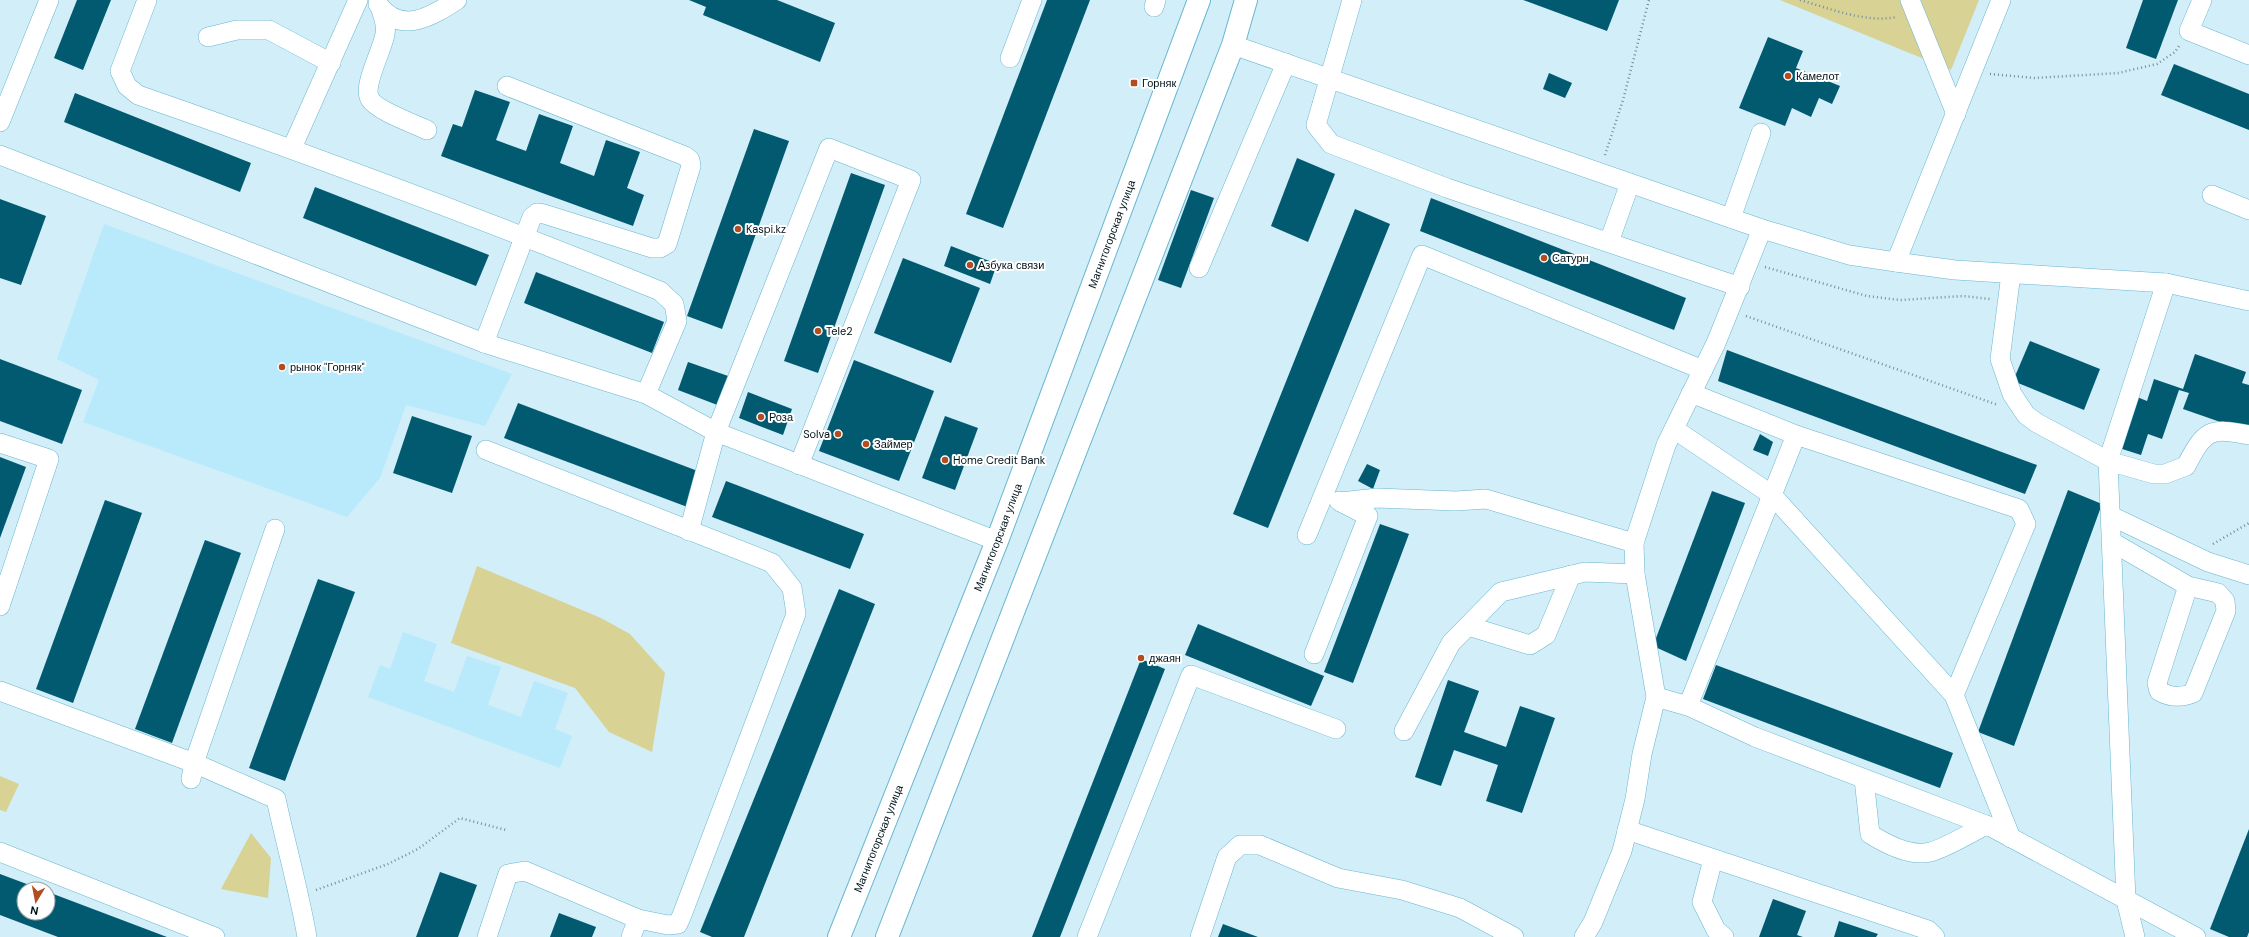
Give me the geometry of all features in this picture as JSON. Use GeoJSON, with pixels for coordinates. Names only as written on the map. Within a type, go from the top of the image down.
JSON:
{"type":"FeatureCollection","features":[{"type":"Feature","properties":{"kind":"main road","name":"Магнитогорская улица"},"geometry":{"type":"LineString","coordinates":[[839,937],[997,541],[1199,0]]}},
{"type":"Feature","properties":{"kind":"main road"},"geometry":{"type":"LineString","coordinates":[[887,937],[1233,45],[1246,0]]}},
{"type":"Feature","properties":{"kind":"street"},"geometry":{"type":"LineString","coordinates":[[0,122],[49,0]]}},
{"type":"Feature","properties":{"kind":"street"},"geometry":{"type":"LineString","coordinates":[[147,0],[120,72],[127,86],[138,95],[292,148],[524,236],[660,291],[674,304],[677,321],[646,394]]}},
{"type":"Feature","properties":{"kind":"street"},"geometry":{"type":"LineString","coordinates":[[292,148],[358,0]]}},
{"type":"Feature","properties":{"kind":"street"},"geometry":{"type":"LineString","coordinates":[[377,4],[398,19],[416,21],[437,13],[458,0]]}},
{"type":"Feature","properties":{"kind":"street"},"geometry":{"type":"LineString","coordinates":[[1010,58],[1032,0]]}},
{"type":"Feature","properties":{"kind":"street"},"geometry":{"type":"LineString","coordinates":[[1352,0],[1316,125],[1331,144],[1447,188],[1740,287]]}},
{"type":"Feature","properties":{"kind":"street"},"geometry":{"type":"LineString","coordinates":[[1896,262],[2001,0]]}},
{"type":"Feature","properties":{"kind":"street"},"geometry":{"type":"LineString","coordinates":[[2202,0],[2189,31],[2249,55]]}},
{"type":"Feature","properties":{"kind":"street"},"geometry":{"type":"LineString","coordinates":[[377,4],[386,22],[385,34],[368,88],[370,99],[379,107],[427,130]]}},
{"type":"Feature","properties":{"kind":"street"},"geometry":{"type":"LineString","coordinates":[[1913,7],[1956,114]]}},
{"type":"Feature","properties":{"kind":"street"},"geometry":{"type":"LineString","coordinates":[[208,37],[237,30],[269,30],[331,63]]}},
{"type":"Feature","properties":{"kind":"street"},"geometry":{"type":"LineString","coordinates":[[1233,45],[1762,229],[1849,255],[1955,270],[2166,283],[2249,301]]}},
{"type":"Feature","properties":{"kind":"street"},"geometry":{"type":"LineString","coordinates":[[1199,268],[1286,63]]}},
{"type":"Feature","properties":{"kind":"street"},"geometry":{"type":"LineString","coordinates":[[484,343],[532,217],[537,213],[544,214],[652,248],[660,248],[667,244],[691,166],[690,160],[685,156],[507,86]]}},
{"type":"Feature","properties":{"kind":"street"},"geometry":{"type":"LineString","coordinates":[[1731,218],[1762,133]]}},
{"type":"Feature","properties":{"kind":"street"},"geometry":{"type":"LineString","coordinates":[[689,531],[716,432],[829,148],[910,180],[799,464]]}},
{"type":"Feature","properties":{"kind":"street"},"geometry":{"type":"LineString","coordinates":[[0,155],[484,343],[646,394],[716,432],[997,541]]}},
{"type":"Feature","properties":{"kind":"street"},"geometry":{"type":"LineString","coordinates":[[1608,242],[1630,183]]}},
{"type":"Feature","properties":{"kind":"street"},"geometry":{"type":"LineString","coordinates":[[2212,195],[2249,210]]}},
{"type":"Feature","properties":{"kind":"street"},"geometry":{"type":"LineString","coordinates":[[1584,937],[1596,915],[1622,851],[1636,799],[1642,754],[1656,697],[1635,574],[1634,542],[1666,445],[1730,311],[1762,229]]}},
{"type":"Feature","properties":{"kind":"street"},"geometry":{"type":"LineString","coordinates":[[1307,535],[1422,255],[1703,370]]}},
{"type":"Feature","properties":{"kind":"street"},"geometry":{"type":"LineString","coordinates":[[2011,274],[2000,359],[2012,394],[2026,415],[2037,423],[2108,461],[2154,474],[2165,474],[2186,466],[2196,446],[2205,435],[2217,431],[2249,435]]}},
{"type":"Feature","properties":{"kind":"street"},"geometry":{"type":"LineString","coordinates":[[2135,937],[2126,900],[2108,461],[2166,283]]}},
{"type":"Feature","properties":{"kind":"street"},"geometry":{"type":"LineString","coordinates":[[1691,393],[1796,435],[2019,509],[2026,524],[1954,695]]}},
{"type":"Feature","properties":{"kind":"street"},"geometry":{"type":"LineString","coordinates":[[1674,429],[1772,495],[1954,695],[2011,838]]}},
{"type":"Feature","properties":{"kind":"street"},"geometry":{"type":"LineString","coordinates":[[1688,706],[1796,435]]}},
{"type":"Feature","properties":{"kind":"street"},"geometry":{"type":"LineString","coordinates":[[0,443],[49,459],[0,606]]}},
{"type":"Feature","properties":{"kind":"street"},"geometry":{"type":"LineString","coordinates":[[486,450],[772,564],[792,588],[796,614],[678,924],[668,925],[638,919],[525,871],[508,874],[487,937]]}},
{"type":"Feature","properties":{"kind":"street"},"geometry":{"type":"LineString","coordinates":[[1314,654],[1368,516],[1324,493]]}},
{"type":"Feature","properties":{"kind":"street"},"geometry":{"type":"LineString","coordinates":[[1341,502],[1377,498],[1456,501],[1486,499],[1634,542]]}},
{"type":"Feature","properties":{"kind":"street"},"geometry":{"type":"LineString","coordinates":[[2111,516],[2193,555],[2249,575]]}},
{"type":"Feature","properties":{"kind":"street"},"geometry":{"type":"LineString","coordinates":[[192,771],[275,529]]}},
{"type":"Feature","properties":{"kind":"street"},"geometry":{"type":"LineString","coordinates":[[2112,542],[2188,586],[2218,593],[2225,600],[2226,611],[2194,693],[2184,697],[2168,696],[2159,691],[2157,683],[2188,586]]}},
{"type":"Feature","properties":{"kind":"street"},"geometry":{"type":"LineString","coordinates":[[1404,731],[1451,644],[1501,592],[1585,572],[1635,574]]}},
{"type":"Feature","properties":{"kind":"street"},"geometry":{"type":"LineString","coordinates":[[1468,626],[1530,645],[1546,635],[1571,575]]}},
{"type":"Feature","properties":{"kind":"street"},"geometry":{"type":"LineString","coordinates":[[1087,937],[1191,675],[1336,729]]}},
{"type":"Feature","properties":{"kind":"street"},"geometry":{"type":"LineString","coordinates":[[0,691],[192,771],[276,799],[290,861],[300,895],[307,937]]}},
{"type":"Feature","properties":{"kind":"street"},"geometry":{"type":"LineString","coordinates":[[1656,697],[1688,706],[1755,737],[1986,825],[2196,937]]}},
{"type":"Feature","properties":{"kind":"street"},"geometry":{"type":"LineString","coordinates":[[1864,779],[1870,834],[1887,844],[1906,851],[1930,852],[1986,825]]}},
{"type":"Feature","properties":{"kind":"street"},"geometry":{"type":"LineString","coordinates":[[1627,830],[1928,930],[1935,937]]}},
{"type":"Feature","properties":{"kind":"street"},"geometry":{"type":"LineString","coordinates":[[1200,937],[1227,857],[1240,845],[1260,845],[1338,878],[1402,890],[1460,908],[1514,937]]}},
{"type":"Feature","properties":{"kind":"street"},"geometry":{"type":"LineString","coordinates":[[0,852],[215,937]]}},
{"type":"Feature","properties":{"kind":"street"},"geometry":{"type":"LineString","coordinates":[[1713,859],[1702,902],[1716,930],[1724,937]]}},
{"type":"Feature","properties":{"kind":"street"},"geometry":{"type":"LineString","coordinates":[[631,937],[638,919]]}},
{"type":"Feature","properties":{"kind":"path"},"geometry":{"type":"LineString","coordinates":[[1600,172],[1623,100],[1649,0]]}},
{"type":"Feature","properties":{"kind":"path"},"geometry":{"type":"LineString","coordinates":[[1800,0],[1858,17],[1884,20],[1913,7]]}},
{"type":"Feature","properties":{"kind":"path"},"geometry":{"type":"LineString","coordinates":[[1973,70],[2035,78],[2118,73],[2157,64],[2175,52],[2189,31]]}},
{"type":"Feature","properties":{"kind":"path"},"geometry":{"type":"LineString","coordinates":[[1750,262],[1852,293],[1873,297],[1900,300],[1963,296],[2008,300]]}},
{"type":"Feature","properties":{"kind":"path"},"geometry":{"type":"LineString","coordinates":[[1730,311],[2026,415]]}},
{"type":"Feature","properties":{"kind":"path"},"geometry":{"type":"LineString","coordinates":[[2193,555],[2249,523]]}},
{"type":"Feature","properties":{"kind":"path"},"geometry":{"type":"LineString","coordinates":[[300,895],[336,884],[388,864],[418,849],[460,818],[506,830]]}},
{"type":"Feature","properties":{"kind":"shaded area"},"geometry":{"type":"Polygon","coordinates":[[[1780,0],[1979,0],[1951,70],[1780,0]]]}},
{"type":"Feature","properties":{"kind":"shaded area","name":"рынок \"Горняк\""},"geometry":{"type":"Polygon","coordinates":[[[104,224],[512,374],[485,426],[406,405],[380,478],[347,517],[83,422],[99,380],[57,359],[104,224]]]}},
{"type":"Feature","properties":{"kind":"shaded area"},"geometry":{"type":"Polygon","coordinates":[[[477,566],[601,618],[630,634],[665,673],[652,752],[609,732],[575,688],[451,643],[477,566]]]}},
{"type":"Feature","properties":{"kind":"shaded area"},"geometry":{"type":"Polygon","coordinates":[[[403,632],[437,644],[424,681],[454,692],[467,656],[501,667],[488,705],[521,717],[534,681],[568,693],[555,729],[572,736],[560,768],[368,697],[380,665],[390,669],[403,632]]]}},
{"type":"Feature","properties":{"kind":"shaded area"},"geometry":{"type":"Polygon","coordinates":[[[0,776],[19,784],[6,812],[0,810],[0,776]]]}},
{"type":"Feature","properties":{"kind":"shaded area"},"geometry":{"type":"Polygon","coordinates":[[[251,833],[271,858],[268,898],[221,889],[251,833]]]}},
{"type":"Feature","properties":{"kind":"building"},"geometry":{"type":"Polygon","coordinates":[[[77,0],[111,0],[83,70],[54,58],[77,0]]]}},
{"type":"Feature","properties":{"kind":"building"},"geometry":{"type":"Polygon","coordinates":[[[689,0],[777,0],[835,23],[820,62],[703,15],[706,7],[689,0]]]}},
{"type":"Feature","properties":{"kind":"building"},"geometry":{"type":"Polygon","coordinates":[[[1047,0],[1090,0],[1003,228],[966,214],[1047,0]]]}},
{"type":"Feature","properties":{"kind":"building"},"geometry":{"type":"Polygon","coordinates":[[[1523,0],[1619,0],[1607,31],[1523,0]]]}},
{"type":"Feature","properties":{"kind":"building"},"geometry":{"type":"Polygon","coordinates":[[[2143,0],[2178,0],[2156,59],[2126,48],[2143,0]]]}},
{"type":"Feature","properties":{"kind":"building"},"geometry":{"type":"Polygon","coordinates":[[[1768,37],[1803,51],[1796,68],[1840,86],[1832,104],[1819,98],[1811,117],[1792,108],[1785,126],[1739,108],[1768,37]]]}},
{"type":"Feature","properties":{"kind":"building"},"geometry":{"type":"Polygon","coordinates":[[[2174,64],[2249,94],[2249,130],[2161,95],[2174,64]]]}},
{"type":"Feature","properties":{"kind":"building"},"geometry":{"type":"Polygon","coordinates":[[[1549,73],[1572,83],[1565,98],[1543,89],[1549,73]]]}},
{"type":"Feature","properties":{"kind":"building"},"geometry":{"type":"Polygon","coordinates":[[[475,90],[510,102],[496,140],[526,151],[539,114],[573,126],[560,163],[594,176],[606,140],[640,152],[627,188],[644,195],[633,226],[441,156],[453,124],[462,127],[475,90]]]}},
{"type":"Feature","properties":{"kind":"building"},"geometry":{"type":"Polygon","coordinates":[[[75,93],[251,163],[240,192],[64,122],[75,93]]]}},
{"type":"Feature","properties":{"kind":"building"},"geometry":{"type":"Polygon","coordinates":[[[754,129],[789,141],[722,329],[687,316],[754,129]]]}},
{"type":"Feature","properties":{"kind":"building"},"geometry":{"type":"Polygon","coordinates":[[[1297,158],[1335,174],[1308,242],[1271,226],[1297,158]]]}},
{"type":"Feature","properties":{"kind":"building"},"geometry":{"type":"Polygon","coordinates":[[[851,173],[885,185],[818,373],[784,361],[851,173]]]}},
{"type":"Feature","properties":{"kind":"building"},"geometry":{"type":"Polygon","coordinates":[[[315,187],[489,255],[476,286],[303,218],[315,187]]]}},
{"type":"Feature","properties":{"kind":"building"},"geometry":{"type":"Polygon","coordinates":[[[1191,190],[1214,198],[1181,288],[1158,280],[1191,190]]]}},
{"type":"Feature","properties":{"kind":"building"},"geometry":{"type":"Polygon","coordinates":[[[1431,198],[1686,298],[1674,330],[1420,231],[1431,198]]]}},
{"type":"Feature","properties":{"kind":"building"},"geometry":{"type":"Polygon","coordinates":[[[0,199],[46,216],[21,285],[0,278],[0,199]]]}},
{"type":"Feature","properties":{"kind":"building"},"geometry":{"type":"Polygon","coordinates":[[[1355,209],[1390,224],[1268,528],[1233,514],[1355,209]]]}},
{"type":"Feature","properties":{"kind":"building"},"geometry":{"type":"Polygon","coordinates":[[[951,246],[997,264],[990,284],[944,266],[951,246]]]}},
{"type":"Feature","properties":{"kind":"building"},"geometry":{"type":"Polygon","coordinates":[[[903,258],[980,288],[951,363],[874,333],[903,258]]]}},
{"type":"Feature","properties":{"kind":"building"},"geometry":{"type":"Polygon","coordinates":[[[536,272],[664,322],[652,353],[524,303],[536,272]]]}},
{"type":"Feature","properties":{"kind":"building"},"geometry":{"type":"Polygon","coordinates":[[[2030,341],[2100,369],[2084,410],[2013,381],[2030,341]]]}},
{"type":"Feature","properties":{"kind":"building"},"geometry":{"type":"Polygon","coordinates":[[[1727,350],[2037,465],[2025,494],[1718,381],[1727,350]]]}},
{"type":"Feature","properties":{"kind":"building"},"geometry":{"type":"Polygon","coordinates":[[[2195,354],[2246,372],[2242,383],[2249,385],[2249,432],[2183,409],[2189,393],[2179,390],[2162,439],[2148,434],[2141,455],[2119,448],[2137,397],[2147,401],[2154,379],[2183,389],[2195,354]]]}},
{"type":"Feature","properties":{"kind":"building"},"geometry":{"type":"Polygon","coordinates":[[[0,359],[82,390],[62,444],[0,421],[0,359]]]}},
{"type":"Feature","properties":{"kind":"building"},"geometry":{"type":"Polygon","coordinates":[[[854,360],[934,391],[899,481],[819,451],[854,360]]]}},
{"type":"Feature","properties":{"kind":"building"},"geometry":{"type":"Polygon","coordinates":[[[688,362],[731,377],[720,406],[678,390],[688,362]]]}},
{"type":"Feature","properties":{"kind":"building"},"geometry":{"type":"Polygon","coordinates":[[[748,392],[792,409],[783,435],[739,418],[748,392]]]}},
{"type":"Feature","properties":{"kind":"building"},"geometry":{"type":"Polygon","coordinates":[[[518,403],[703,473],[690,508],[504,438],[518,403]]]}},
{"type":"Feature","properties":{"kind":"building"},"geometry":{"type":"Polygon","coordinates":[[[412,416],[472,436],[452,493],[393,473],[412,416]]]}},
{"type":"Feature","properties":{"kind":"building"},"geometry":{"type":"Polygon","coordinates":[[[945,416],[978,428],[955,490],[922,478],[945,416]]]}},
{"type":"Feature","properties":{"kind":"building"},"geometry":{"type":"Polygon","coordinates":[[[1760,434],[1773,442],[1768,456],[1753,450],[1760,434]]]}},
{"type":"Feature","properties":{"kind":"building"},"geometry":{"type":"Polygon","coordinates":[[[0,457],[26,467],[0,538],[0,457]]]}},
{"type":"Feature","properties":{"kind":"building"},"geometry":{"type":"Polygon","coordinates":[[[1367,464],[1380,470],[1373,489],[1358,481],[1367,464]]]}},
{"type":"Feature","properties":{"kind":"building"},"geometry":{"type":"Polygon","coordinates":[[[726,481],[864,534],[850,569],[712,517],[726,481]]]}},
{"type":"Feature","properties":{"kind":"building"},"geometry":{"type":"Polygon","coordinates":[[[2068,490],[2102,504],[2014,746],[1978,732],[2068,490]]]}},
{"type":"Feature","properties":{"kind":"building"},"geometry":{"type":"Polygon","coordinates":[[[1712,491],[1745,503],[1686,661],[1653,646],[1712,491]]]}},
{"type":"Feature","properties":{"kind":"building"},"geometry":{"type":"Polygon","coordinates":[[[105,500],[142,513],[73,703],[36,689],[105,500]]]}},
{"type":"Feature","properties":{"kind":"building"},"geometry":{"type":"Polygon","coordinates":[[[1380,524],[1409,534],[1353,683],[1324,672],[1380,524]]]}},
{"type":"Feature","properties":{"kind":"building"},"geometry":{"type":"Polygon","coordinates":[[[205,540],[241,553],[172,743],[135,729],[205,540]]]}},
{"type":"Feature","properties":{"kind":"building"},"geometry":{"type":"Polygon","coordinates":[[[318,579],[355,592],[285,781],[249,768],[318,579]]]}},
{"type":"Feature","properties":{"kind":"building"},"geometry":{"type":"Polygon","coordinates":[[[839,589],[875,604],[744,937],[712,937],[700,932],[839,589]]]}},
{"type":"Feature","properties":{"kind":"building"},"geometry":{"type":"Polygon","coordinates":[[[1198,624],[1324,676],[1311,706],[1185,655],[1198,624]]]}},
{"type":"Feature","properties":{"kind":"building"},"geometry":{"type":"Polygon","coordinates":[[[1141,659],[1165,669],[1060,937],[1032,937],[1141,659]]]}},
{"type":"Feature","properties":{"kind":"building"},"geometry":{"type":"Polygon","coordinates":[[[1716,665],[1953,753],[1940,788],[1703,699],[1716,665]]]}},
{"type":"Feature","properties":{"kind":"building"},"geometry":{"type":"Polygon","coordinates":[[[1448,680],[1479,691],[1464,732],[1506,747],[1520,706],[1555,718],[1522,813],[1486,801],[1498,765],[1454,750],[1441,786],[1415,777],[1448,680]]]}},
{"type":"Feature","properties":{"kind":"building"},"geometry":{"type":"Polygon","coordinates":[[[2249,829],[2249,932],[2247,937],[2229,937],[2210,929],[2249,829]]]}},
{"type":"Feature","properties":{"kind":"building"},"geometry":{"type":"Polygon","coordinates":[[[440,872],[477,885],[458,937],[416,937],[440,872]]]}},
{"type":"Feature","properties":{"kind":"building"},"geometry":{"type":"Polygon","coordinates":[[[0,874],[19,881],[16,881],[16,921],[56,921],[56,895],[167,937],[58,937],[0,915],[0,874]]]}},
{"type":"Feature","properties":{"kind":"building"},"geometry":{"type":"Polygon","coordinates":[[[1773,899],[1806,911],[1797,935],[1803,937],[1759,937],[1773,899]]]}},
{"type":"Feature","properties":{"kind":"building"},"geometry":{"type":"Polygon","coordinates":[[[559,913],[596,927],[592,937],[550,937],[559,913]]]}},
{"type":"Feature","properties":{"kind":"building"},"geometry":{"type":"Polygon","coordinates":[[[1839,921],[1878,934],[1876,937],[1834,937],[1839,921]]]}},
{"type":"Feature","properties":{"kind":"building"},"geometry":{"type":"Polygon","coordinates":[[[1223,924],[1258,937],[1218,937],[1223,924]]]}},
{"type":"Feature","properties":{"kind":"place","name":"Камелот"},"geometry":{"type":"Point","coordinates":[1788,76]}},
{"type":"Feature","properties":{"kind":"place","name":"Горняк"},"geometry":{"type":"Point","coordinates":[1134,83]}},
{"type":"Feature","properties":{"kind":"place","name":"Kaspi.kz"},"geometry":{"type":"Point","coordinates":[738,229]}},
{"type":"Feature","properties":{"kind":"place","name":"Сатурн"},"geometry":{"type":"Point","coordinates":[1544,258]}},
{"type":"Feature","properties":{"kind":"place","name":"Азбука связи"},"geometry":{"type":"Point","coordinates":[970,265]}},
{"type":"Feature","properties":{"kind":"place","name":"Tele2"},"geometry":{"type":"Point","coordinates":[818,331]}},
{"type":"Feature","properties":{"kind":"place","name":"рынок \"Горняк\""},"geometry":{"type":"Point","coordinates":[282,367]}},
{"type":"Feature","properties":{"kind":"place","name":"Роза"},"geometry":{"type":"Point","coordinates":[761,417]}},
{"type":"Feature","properties":{"kind":"place","name":"Solva"},"geometry":{"type":"Point","coordinates":[838,434]}},
{"type":"Feature","properties":{"kind":"place","name":"Займер"},"geometry":{"type":"Point","coordinates":[866,444]}},
{"type":"Feature","properties":{"kind":"place","name":"Home Credit Bank"},"geometry":{"type":"Point","coordinates":[945,460]}},
{"type":"Feature","properties":{"kind":"place","name":"джаян"},"geometry":{"type":"Point","coordinates":[1141,658]}}]}
